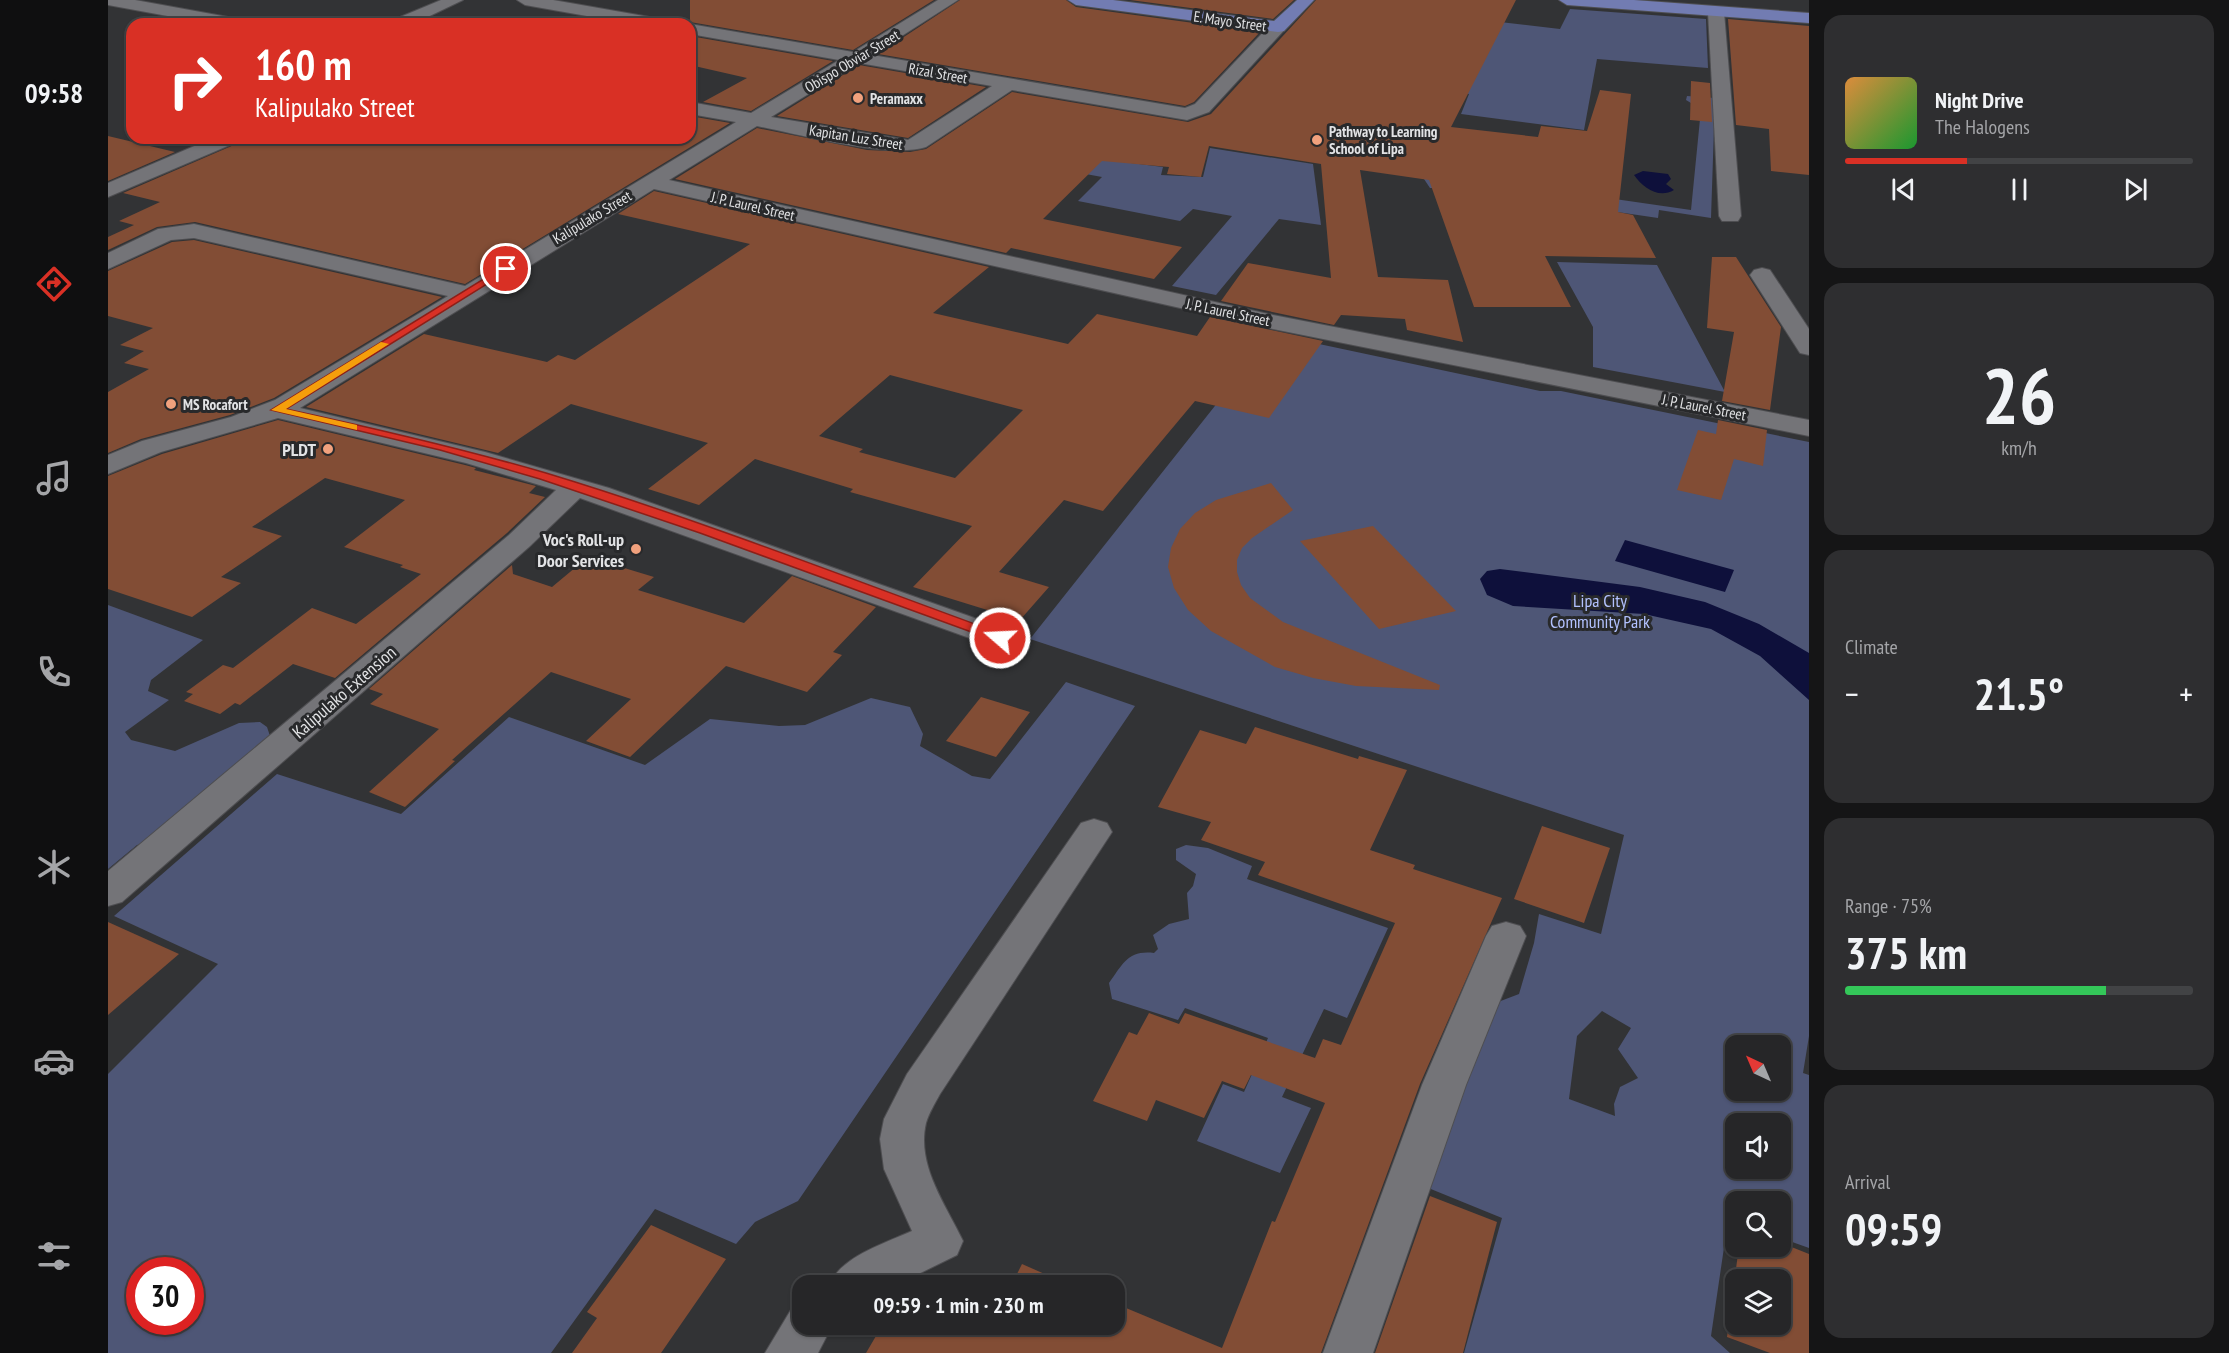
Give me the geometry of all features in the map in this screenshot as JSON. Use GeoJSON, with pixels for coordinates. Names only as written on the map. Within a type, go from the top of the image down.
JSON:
{"type":"FeatureCollection","features":[{"type":"Feature","properties":{"kind":"main road","name":"E. Mayo Street"},"geometry":{"type":"LineString","coordinates":[[1076,0],[1278,27]]}},
{"type":"Feature","properties":{"kind":"main road"},"geometry":{"type":"LineString","coordinates":[[1278,27],[1306,0]]}},
{"type":"Feature","properties":{"kind":"main road"},"geometry":{"type":"LineString","coordinates":[[1567,0],[1666,4],[1716,12],[1809,18]]}},
{"type":"Feature","properties":{"kind":"street"},"geometry":{"type":"LineString","coordinates":[[108,0],[206,18]]}},
{"type":"Feature","properties":{"kind":"street"},"geometry":{"type":"LineString","coordinates":[[413,18],[455,0]]}},
{"type":"Feature","properties":{"kind":"street"},"geometry":{"type":"LineString","coordinates":[[525,0],[627,18]]}},
{"type":"Feature","properties":{"kind":"street","name":"Obispo Obviar Street"},"geometry":{"type":"LineString","coordinates":[[753,120],[950,0]]}},
{"type":"Feature","properties":{"kind":"street"},"geometry":{"type":"LineString","coordinates":[[1716,12],[1719,76],[1725,101],[1730,216]]}},
{"type":"Feature","properties":{"kind":"street","name":"Rizal Street"},"geometry":{"type":"LineString","coordinates":[[696,30],[1186,114],[1202,108],[1278,27]]}},
{"type":"Feature","properties":{"kind":"street","name":"Kapitan Luz Street"},"geometry":{"type":"LineString","coordinates":[[696,109],[885,144],[909,146],[926,139],[1006,85]]}},
{"type":"Feature","properties":{"kind":"street","name":"Kalipulako Street"},"geometry":{"type":"LineString","coordinates":[[108,466],[151,445],[276,410],[753,120]]}},
{"type":"Feature","properties":{"kind":"street"},"geometry":{"type":"LineString","coordinates":[[108,191],[217,144]]}},
{"type":"Feature","properties":{"kind":"street","name":"J. P. Laurel Street"},"geometry":{"type":"LineString","coordinates":[[649,182],[1273,322],[1809,428]]}},
{"type":"Feature","properties":{"kind":"street"},"geometry":{"type":"LineString","coordinates":[[108,262],[166,234],[194,231],[465,293]]}},
{"type":"Feature","properties":{"kind":"street"},"geometry":{"type":"LineString","coordinates":[[1762,275],[1809,348]]}},
{"type":"Feature","properties":{"kind":"street"},"geometry":{"type":"LineString","coordinates":[[276,410],[443,447],[575,487],[1000,638]]}},
{"type":"Feature","properties":{"kind":"street","name":"Kalipulako Extension"},"geometry":{"type":"LineString","coordinates":[[108,892],[511,548],[575,487]]}},
{"type":"Feature","properties":{"kind":"street"},"geometry":{"type":"LineString","coordinates":[[870,1275],[891,1262],[940,1241],[909,1176],[902,1147],[904,1124],[922,1086],[1094,832]]}},
{"type":"Feature","properties":{"kind":"street"},"geometry":{"type":"LineString","coordinates":[[1348,1353],[1444,1085],[1506,936]]}},
{"type":"Feature","properties":{"kind":"street"},"geometry":{"type":"LineString","coordinates":[[790,1353],[802,1335]]}},
{"type":"Feature","properties":{"kind":"green space"},"geometry":{"type":"Polygon","coordinates":[[[1570,9],[1706,19],[1708,68],[1597,59],[1584,130],[1461,114],[1469,94],[1417,87],[1500,22],[1560,29],[1570,9]]]}},
{"type":"Feature","properties":{"kind":"green space"},"geometry":{"type":"Polygon","coordinates":[[[1687,96],[1715,98],[1711,218],[1659,210],[1658,218],[1454,188],[1430,188],[1424,179],[1444,149],[1601,197],[1691,210],[1701,109],[1686,100],[1687,96]]]}},
{"type":"Feature","properties":{"kind":"green space"},"geometry":{"type":"Polygon","coordinates":[[[1210,148],[1313,164],[1321,225],[1279,219],[1216,295],[1172,286],[1232,216],[1193,209],[1180,221],[1078,201],[1102,177],[1053,168],[1067,155],[1163,167],[1161,175],[1203,177],[1210,148]]]}},
{"type":"Feature","properties":{"kind":"green space"},"geometry":{"type":"Polygon","coordinates":[[[1557,262],[1657,265],[1725,392],[1593,367],[1593,327],[1557,262]]]}},
{"type":"Feature","properties":{"kind":"green space","name":"Lipa City Community Park"},"geometry":{"type":"Polygon","coordinates":[[[1272,334],[1540,391],[1561,391],[1809,442],[1809,1036],[1803,1073],[1809,1075],[1809,1248],[1791,1242],[1791,1191],[1725,1191],[1725,1241],[1711,1336],[1730,1353],[1464,1353],[1502,1218],[1421,1185],[1498,1002],[1519,994],[1534,943],[1539,914],[1601,934],[1624,835],[1030,639],[1272,334]],[[1602,1011],[1577,1036],[1569,1099],[1615,1116],[1614,1104],[1620,1087],[1638,1078],[1618,1049],[1631,1028],[1602,1011]]]}},
{"type":"Feature","properties":{"kind":"green space"},"geometry":{"type":"Polygon","coordinates":[[[108,605],[203,640],[151,680],[148,691],[169,700],[125,732],[131,740],[175,751],[239,723],[260,722],[267,727],[271,739],[146,843],[137,845],[108,869],[108,605]]]}},
{"type":"Feature","properties":{"kind":"green space"},"geometry":{"type":"Polygon","coordinates":[[[1066,682],[1135,706],[798,1201],[755,1222],[736,1244],[655,1209],[551,1353],[108,1353],[108,1074],[218,964],[114,916],[277,774],[401,814],[509,717],[645,765],[710,719],[779,726],[805,725],[871,698],[910,707],[923,734],[920,746],[972,776],[990,779],[1066,682]]]}},
{"type":"Feature","properties":{"kind":"green space"},"geometry":{"type":"Polygon","coordinates":[[[1186,845],[1208,848],[1252,866],[1247,879],[1388,928],[1347,1018],[1324,1009],[1282,1097],[1311,1108],[1280,1173],[1197,1141],[1223,1084],[1244,1092],[1268,1038],[1185,1008],[1178,1020],[1112,999],[1109,983],[1123,964],[1132,956],[1154,953],[1158,949],[1153,935],[1169,924],[1189,919],[1187,893],[1193,886],[1196,874],[1176,860],[1176,849],[1186,845]]]}},
{"type":"Feature","properties":{"kind":"shaded area"},"geometry":{"type":"Polygon","coordinates":[[[1643,171],[1668,174],[1671,179],[1666,184],[1674,190],[1657,193],[1647,188],[1634,175],[1643,171]]]}},
{"type":"Feature","properties":{"kind":"shaded area"},"geometry":{"type":"Polygon","coordinates":[[[1625,540],[1734,570],[1725,592],[1615,561],[1625,540]]]}},
{"type":"Feature","properties":{"kind":"shaded area"},"geometry":{"type":"Polygon","coordinates":[[[1500,569],[1640,587],[1705,602],[1759,624],[1809,653],[1809,700],[1760,656],[1711,629],[1644,614],[1513,606],[1487,595],[1480,579],[1487,571],[1500,569]]]}},
{"type":"Feature","properties":{"kind":"building"},"geometry":{"type":"Polygon","coordinates":[[[690,0],[934,0],[853,50],[696,23],[696,18],[690,18],[690,0]]]}},
{"type":"Feature","properties":{"kind":"building"},"geometry":{"type":"Polygon","coordinates":[[[960,0],[1066,0],[1076,7],[1260,32],[1194,102],[1185,106],[878,54],[960,0]]]}},
{"type":"Feature","properties":{"kind":"building"},"geometry":{"type":"Polygon","coordinates":[[[1130,0],[1294,0],[1273,19],[1130,0]]]}},
{"type":"Feature","properties":{"kind":"building"},"geometry":{"type":"Polygon","coordinates":[[[1316,0],[1516,0],[1451,127],[1538,137],[1541,126],[1587,131],[1600,90],[1631,94],[1618,212],[1633,215],[1656,258],[1545,256],[1571,307],[1474,307],[1429,180],[1360,170],[1378,277],[1448,280],[1463,342],[1407,330],[1405,319],[1341,315],[1334,325],[1221,301],[1248,263],[1331,278],[1321,164],[1209,146],[1201,177],[1167,174],[1169,167],[1102,161],[1043,219],[1182,247],[1154,279],[1011,248],[1006,253],[675,179],[757,128],[867,150],[910,152],[926,149],[1012,92],[1188,122],[1211,114],[1316,0]]]}},
{"type":"Feature","properties":{"kind":"building"},"geometry":{"type":"Polygon","coordinates":[[[1728,19],[1809,26],[1809,175],[1771,171],[1769,129],[1736,125],[1728,19]]]}},
{"type":"Feature","properties":{"kind":"building"},"geometry":{"type":"Polygon","coordinates":[[[696,37],[833,61],[751,111],[703,102],[747,78],[696,66],[696,37]]]}},
{"type":"Feature","properties":{"kind":"building"},"geometry":{"type":"Polygon","coordinates":[[[859,65],[986,87],[908,138],[777,116],[859,65]]]}},
{"type":"Feature","properties":{"kind":"building"},"geometry":{"type":"Polygon","coordinates":[[[1691,81],[1710,83],[1712,122],[1690,120],[1691,81]]]}},
{"type":"Feature","properties":{"kind":"building"},"geometry":{"type":"Polygon","coordinates":[[[696,117],[730,123],[696,144],[696,117]]]}},
{"type":"Feature","properties":{"kind":"building"},"geometry":{"type":"Polygon","coordinates":[[[108,136],[126,140],[126,144],[142,144],[175,152],[108,181],[108,136]]]}},
{"type":"Feature","properties":{"kind":"building"},"geometry":{"type":"Polygon","coordinates":[[[236,144],[695,144],[465,284],[195,222],[157,227],[108,250],[108,237],[134,225],[119,221],[160,202],[123,193],[236,144]]]}},
{"type":"Feature","properties":{"kind":"building"},"geometry":{"type":"Polygon","coordinates":[[[654,191],[989,267],[933,313],[1068,344],[1097,314],[1197,336],[1210,317],[1323,341],[1269,418],[1195,401],[1103,511],[1064,500],[999,572],[1049,587],[1020,620],[913,587],[972,526],[850,492],[853,489],[755,459],[699,505],[648,489],[708,443],[571,404],[498,453],[306,407],[424,334],[547,362],[558,355],[575,360],[750,244],[618,214],[654,191]],[[890,375],[819,436],[863,449],[859,452],[955,478],[1023,410],[890,375]]]}},
{"type":"Feature","properties":{"kind":"building"},"geometry":{"type":"Polygon","coordinates":[[[194,240],[442,297],[274,398],[230,415],[141,439],[108,453],[108,392],[149,369],[124,363],[144,351],[120,345],[153,328],[108,316],[108,271],[172,242],[194,240]]]}},
{"type":"Feature","properties":{"kind":"building"},"geometry":{"type":"Polygon","coordinates":[[[1712,257],[1736,257],[1781,327],[1770,410],[1722,401],[1734,332],[1707,328],[1712,257]]]}},
{"type":"Feature","properties":{"kind":"building"},"geometry":{"type":"Polygon","coordinates":[[[278,420],[476,468],[474,470],[536,486],[529,493],[545,497],[507,533],[335,678],[293,664],[240,705],[235,703],[220,714],[184,701],[193,694],[186,692],[223,665],[233,668],[312,608],[356,624],[421,574],[400,567],[403,565],[344,547],[405,500],[325,478],[252,527],[282,536],[221,577],[241,583],[192,617],[108,589],[108,476],[162,454],[278,420]]]}},
{"type":"Feature","properties":{"kind":"building"},"geometry":{"type":"Polygon","coordinates":[[[1718,420],[1767,430],[1763,466],[1734,459],[1721,500],[1677,490],[1698,430],[1716,434],[1718,420]]]}},
{"type":"Feature","properties":{"kind":"building"},"geometry":{"type":"Polygon","coordinates":[[[1271,483],[1293,510],[1252,538],[1242,548],[1237,560],[1237,572],[1241,585],[1250,598],[1283,622],[1440,685],[1439,690],[1356,686],[1313,678],[1275,667],[1211,631],[1188,610],[1174,588],[1168,567],[1171,548],[1180,529],[1195,513],[1216,500],[1271,483]]]}},
{"type":"Feature","properties":{"kind":"building"},"geometry":{"type":"Polygon","coordinates":[[[1373,526],[1456,611],[1379,629],[1300,541],[1373,526]]]}},
{"type":"Feature","properties":{"kind":"building"},"geometry":{"type":"Polygon","coordinates":[[[588,557],[654,577],[638,590],[744,623],[792,576],[876,607],[833,652],[842,655],[807,692],[726,666],[630,757],[586,741],[631,699],[551,672],[452,760],[455,761],[405,807],[369,792],[439,729],[370,704],[383,694],[369,689],[512,565],[513,574],[552,587],[588,557]]]}},
{"type":"Feature","properties":{"kind":"building"},"geometry":{"type":"Polygon","coordinates":[[[981,697],[1030,712],[996,757],[946,741],[981,697]]]}},
{"type":"Feature","properties":{"kind":"building"},"geometry":{"type":"Polygon","coordinates":[[[1255,727],[1358,759],[1359,756],[1407,770],[1370,850],[1415,865],[1413,869],[1502,898],[1420,1084],[1321,1353],[866,1353],[877,1335],[1125,1335],[1125,1308],[1222,1348],[1272,1221],[1275,1222],[1325,1103],[1251,1075],[1244,1089],[1222,1081],[1204,1118],[1156,1100],[1147,1121],[1093,1101],[1129,1032],[1137,1035],[1149,1013],[1179,1024],[1185,1013],[1315,1058],[1323,1039],[1341,1045],[1395,923],[1258,875],[1265,862],[1201,840],[1211,822],[1158,807],[1200,730],[1246,744],[1255,727]]]}},
{"type":"Feature","properties":{"kind":"building"},"geometry":{"type":"Polygon","coordinates":[[[1542,826],[1610,848],[1584,923],[1514,899],[1542,826]]]}},
{"type":"Feature","properties":{"kind":"building"},"geometry":{"type":"Polygon","coordinates":[[[108,922],[179,954],[108,1015],[108,922]]]}},
{"type":"Feature","properties":{"kind":"building"},"geometry":{"type":"Polygon","coordinates":[[[1430,1196],[1497,1222],[1463,1353],[1375,1353],[1430,1196]]]}},
{"type":"Feature","properties":{"kind":"building"},"geometry":{"type":"Polygon","coordinates":[[[651,1225],[726,1259],[661,1353],[572,1353],[597,1318],[587,1312],[651,1225]]]}},
{"type":"Feature","properties":{"kind":"building"},"geometry":{"type":"Polygon","coordinates":[[[1791,1247],[1809,1254],[1809,1353],[1770,1353],[1727,1337],[1727,1335],[1791,1335],[1791,1269],[1736,1269],[1738,1257],[1791,1257],[1791,1247]]]}},
{"type":"Feature","properties":{"kind":"building"},"geometry":{"type":"Polygon","coordinates":[[[1022,1264],[1047,1275],[1016,1275],[1022,1264]]]}},
{"type":"Feature","properties":{"kind":"slow traffic"},"geometry":{"type":"LineString","coordinates":[[353,428],[276,410],[384,344]]}},
{"type":"Feature","properties":{"kind":"place","name":"Peramaxx"},"geometry":{"type":"Point","coordinates":[858,98]}},
{"type":"Feature","properties":{"kind":"place","name":"Pathway to Learning School of Lipa"},"geometry":{"type":"Point","coordinates":[1317,140]}},
{"type":"Feature","properties":{"kind":"place","name":"MS Rocafort"},"geometry":{"type":"Point","coordinates":[171,404]}},
{"type":"Feature","properties":{"kind":"place","name":"PLDT"},"geometry":{"type":"Point","coordinates":[328,449]}},
{"type":"Feature","properties":{"kind":"place","name":"Voc's Roll-up Door Services"},"geometry":{"type":"Point","coordinates":[636,549]}},
{"type":"Feature","properties":{"kind":"route"},"geometry":{"type":"LineString","coordinates":[[506,269],[276,410],[443,447],[544,477],[705,531],[1000,638]]}}]}
